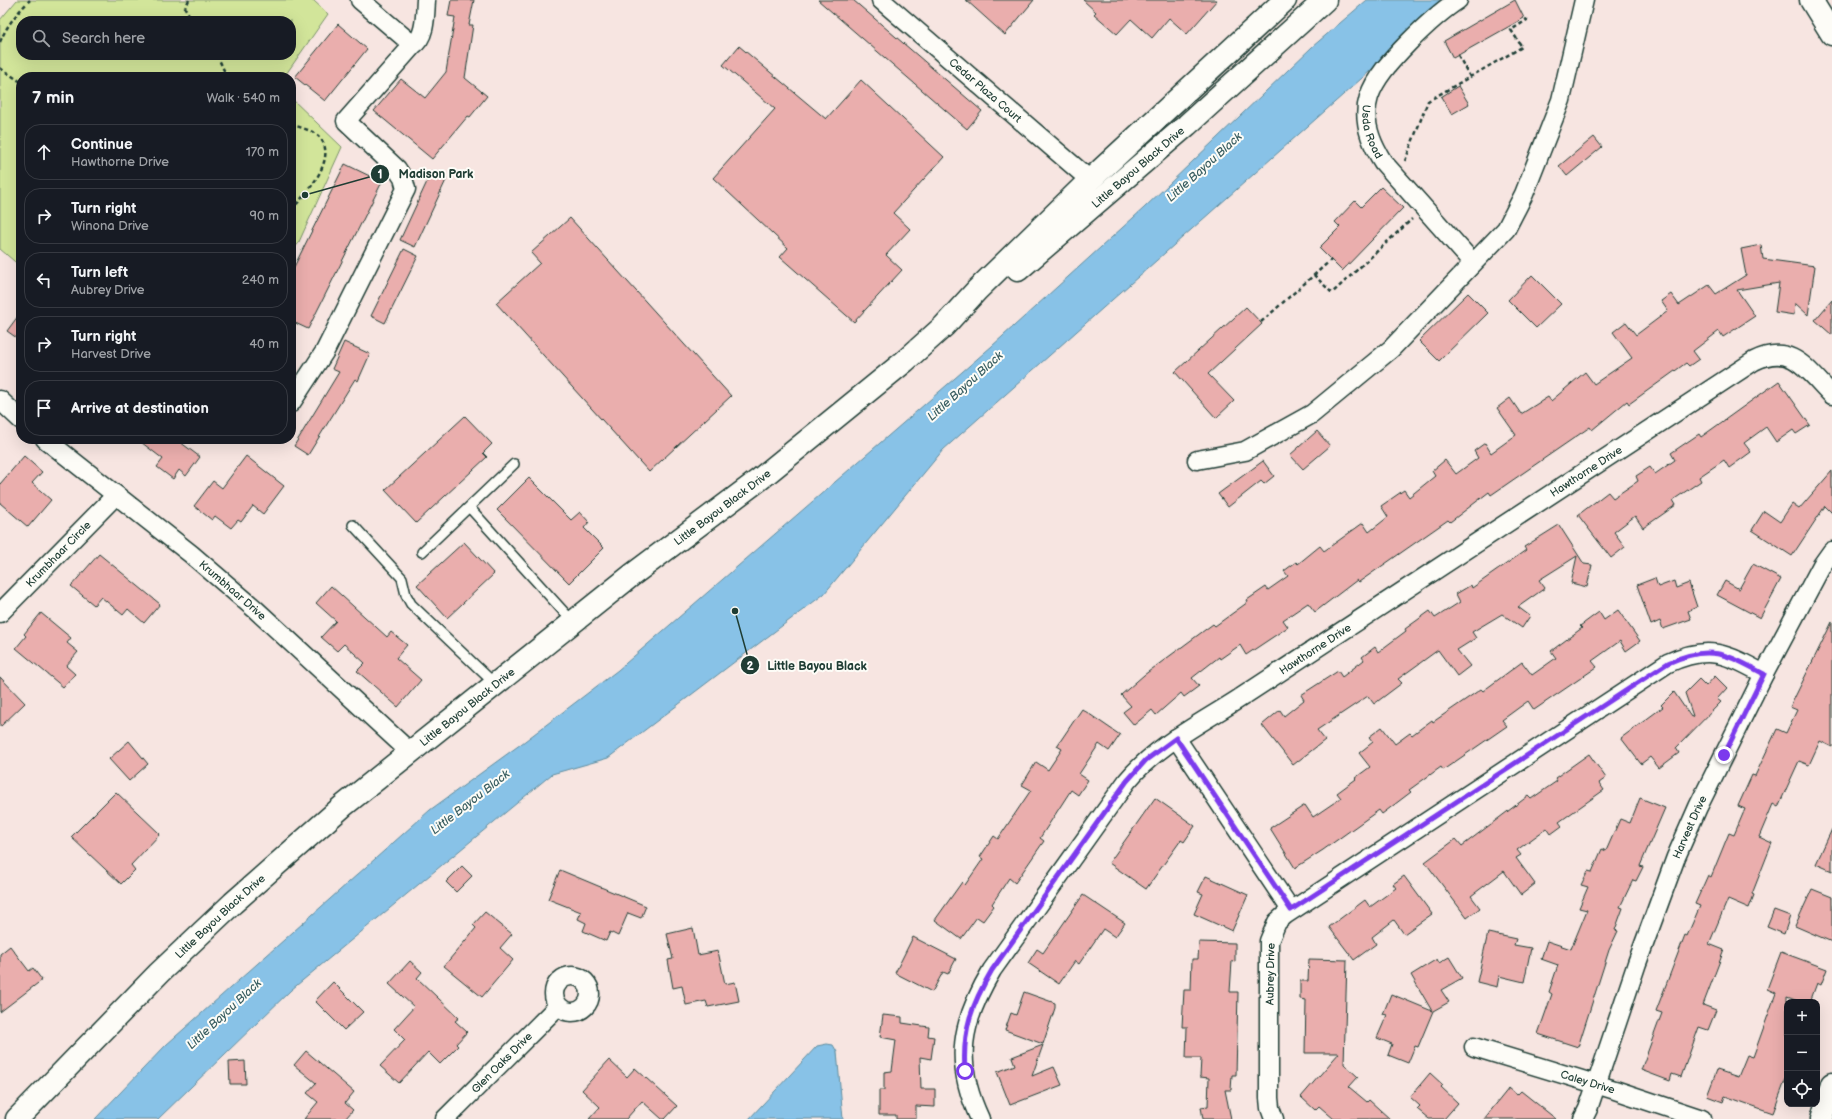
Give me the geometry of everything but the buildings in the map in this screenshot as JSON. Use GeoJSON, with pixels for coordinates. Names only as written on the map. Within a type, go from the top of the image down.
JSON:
{"type":"FeatureCollection","features":[{"type":"Feature","properties":{"kind":"main road","name":"Little Bayou Black Drive"},"geometry":{"type":"LineString","coordinates":[[17,1119],[160,973],[233,903],[343,806],[632,575],[760,478],[905,361],[944,326],[977,290],[1090,180],[1285,0]]}},
{"type":"Feature","properties":{"kind":"main road","name":"Little Bayou Black Drive"},"geometry":{"type":"LineString","coordinates":[[944,326],[980,303],[1187,125],[1325,0]]}},
{"type":"Feature","properties":{"kind":"main road"},"geometry":{"type":"LineString","coordinates":[[1811,0],[1832,34]]}},
{"type":"Feature","properties":{"kind":"main road"},"geometry":{"type":"LineString","coordinates":[[1822,1119],[1832,1084]]}},
{"type":"Feature","properties":{"kind":"street"},"geometry":{"type":"LineString","coordinates":[[360,0],[413,46]]}},
{"type":"Feature","properties":{"kind":"street"},"geometry":{"type":"LineString","coordinates":[[296,396],[325,351],[406,189],[404,178],[397,170],[346,121],[413,46],[418,43],[423,28],[426,0]]}},
{"type":"Feature","properties":{"kind":"street","name":"Cedar Plaza Court"},"geometry":{"type":"LineString","coordinates":[[881,0],[1090,180]]}},
{"type":"Feature","properties":{"kind":"street","name":"Usda Road"},"geometry":{"type":"LineString","coordinates":[[1458,0],[1417,34],[1386,66],[1373,85],[1366,109],[1368,132],[1374,148],[1382,162],[1473,263]]}},
{"type":"Feature","properties":{"kind":"street"},"geometry":{"type":"LineString","coordinates":[[1197,460],[1245,450],[1312,414],[1391,349],[1506,229],[1524,194],[1561,100],[1584,0]]}},
{"type":"Feature","properties":{"kind":"street","name":"Hawthorne Drive"},"geometry":{"type":"LineString","coordinates":[[980,1119],[968,1087],[964,1058],[967,1023],[978,993],[992,970],[1127,781],[1146,760],[1176,738],[1237,700],[1754,360],[1766,354],[1777,353],[1789,356],[1799,361],[1832,395]]}},
{"type":"Feature","properties":{"kind":"street"},"geometry":{"type":"LineString","coordinates":[[0,400],[16,415]]}},
{"type":"Feature","properties":{"kind":"street","name":"Krumbhaar Drive"},"geometry":{"type":"LineString","coordinates":[[51,444],[191,554],[255,609],[410,752]]}},
{"type":"Feature","properties":{"kind":"street","name":"Krumbhaar Circle"},"geometry":{"type":"LineString","coordinates":[[0,613],[116,495]]}},
{"type":"Feature","properties":{"kind":"street","name":"Harvest Drive"},"geometry":{"type":"LineString","coordinates":[[1583,1119],[1588,1110],[1597,1084],[1639,956],[1676,857],[1698,807],[1764,674],[1822,565],[1832,551]]}},
{"type":"Feature","properties":{"kind":"street","name":"Aubrey Drive"},"geometry":{"type":"LineString","coordinates":[[1274,1119],[1270,1108],[1269,1098],[1270,941],[1277,922],[1291,910],[1668,663],[1683,656],[1700,652],[1719,653],[1735,658],[1764,674]]}},
{"type":"Feature","properties":{"kind":"street"},"geometry":{"type":"LineString","coordinates":[[1176,738],[1291,910]]}},
{"type":"Feature","properties":{"kind":"street","name":"Glen Oaks Drive"},"geometry":{"type":"LineString","coordinates":[[445,1119],[558,1006]]}},
{"type":"Feature","properties":{"kind":"street","name":"Caley Drive"},"geometry":{"type":"LineString","coordinates":[[1474,1047],[1597,1084],[1702,1119]]}},
{"type":"Feature","properties":{"kind":"lane"},"geometry":{"type":"LineString","coordinates":[[422,552],[514,464]]}},
{"type":"Feature","properties":{"kind":"lane"},"geometry":{"type":"LineString","coordinates":[[469,507],[573,622]]}},
{"type":"Feature","properties":{"kind":"lane"},"geometry":{"type":"LineString","coordinates":[[353,525],[402,578],[406,595],[411,604],[495,684]]}},
{"type":"Feature","properties":{"kind":"path"},"geometry":{"type":"LineString","coordinates":[[0,42],[6,29],[18,12],[30,0]]}},
{"type":"Feature","properties":{"kind":"path"},"geometry":{"type":"LineString","coordinates":[[189,0],[185,8],[189,16]]}},
{"type":"Feature","properties":{"kind":"path"},"geometry":{"type":"LineString","coordinates":[[1397,180],[1428,101],[1522,47],[1511,30],[1527,20],[1524,18]]}},
{"type":"Feature","properties":{"kind":"path"},"geometry":{"type":"LineString","coordinates":[[1458,56],[1470,77]]}},
{"type":"Feature","properties":{"kind":"path"},"geometry":{"type":"LineString","coordinates":[[220,60],[226,72]]}},
{"type":"Feature","properties":{"kind":"path"},"geometry":{"type":"LineString","coordinates":[[0,68],[16,79]]}},
{"type":"Feature","properties":{"kind":"path"},"geometry":{"type":"LineString","coordinates":[[296,126],[313,132],[321,138],[325,152],[317,179],[296,204]]}},
{"type":"Feature","properties":{"kind":"path"},"geometry":{"type":"LineString","coordinates":[[1314,275],[1332,293],[1423,208]]}},
{"type":"Feature","properties":{"kind":"path"},"geometry":{"type":"LineString","coordinates":[[1260,322],[1331,260]]}},
{"type":"Feature","properties":{"kind":"green space"},"geometry":{"type":"Polygon","coordinates":[[[17,0],[313,0],[328,14],[296,60],[296,16],[16,16],[16,60],[296,60],[287,72],[16,72],[16,263],[0,249],[0,20],[17,0]]]}},
{"type":"Feature","properties":{"kind":"green space"},"geometry":{"type":"Polygon","coordinates":[[[296,103],[342,147],[296,246],[296,103]]]}},
{"type":"Feature","properties":{"kind":"water"},"geometry":{"type":"Polygon","coordinates":[[[1367,0],[1450,0],[943,450],[824,594],[608,758],[552,774],[291,990],[158,1119],[95,1119],[166,1045],[430,810],[521,744],[618,670],[992,346],[1144,208],[1312,47],[1367,0]]]}},
{"type":"Feature","properties":{"kind":"water"},"geometry":{"type":"Polygon","coordinates":[[[827,1044],[833,1045],[837,1052],[843,1119],[749,1119],[817,1046],[827,1044]]]}},
{"type":"Feature","properties":{"kind":"place","name":"Madison Park"},"geometry":{"type":"Point","coordinates":[305,195]}},
{"type":"Feature","properties":{"kind":"place","name":"Little Bayou Black"},"geometry":{"type":"Point","coordinates":[735,611]}},
{"type":"Feature","properties":{"kind":"route"},"geometry":{"type":"LineString","coordinates":[[965,1071],[964,1058],[967,1023],[978,993],[992,970],[1127,781],[1146,760],[1176,738],[1291,910],[1668,663],[1683,656],[1700,652],[1719,653],[1735,658],[1764,674],[1724,755]]}}]}
